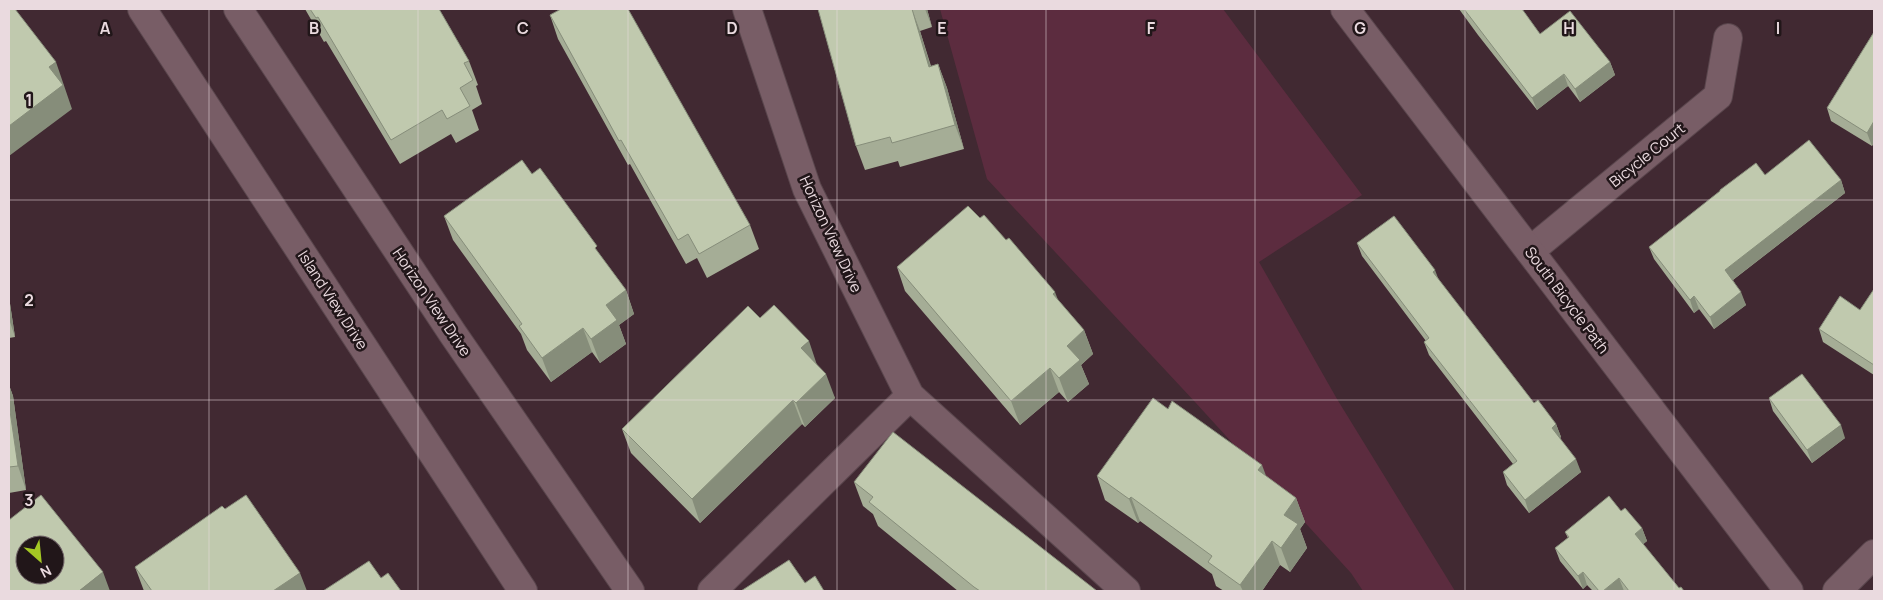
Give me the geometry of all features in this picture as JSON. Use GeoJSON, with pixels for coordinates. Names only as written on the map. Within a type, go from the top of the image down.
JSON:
{"type":"FeatureCollection","features":[{"type":"Feature","properties":{"kind":"street","name":"Island View Drive"},"geometry":{"type":"LineString","coordinates":[[142,9],[523,591]]}},
{"type":"Feature","properties":{"kind":"street","name":"Horizon View Drive"},"geometry":{"type":"LineString","coordinates":[[238,9],[453,334],[630,591]]}},
{"type":"Feature","properties":{"kind":"street","name":"Horizon View Drive"},"geometry":{"type":"LineString","coordinates":[[747,9],[807,189],[910,396],[1126,591]]}},
{"type":"Feature","properties":{"kind":"street","name":"South Bicycle Path"},"geometry":{"type":"LineString","coordinates":[[1345,9],[1789,591]]}},
{"type":"Feature","properties":{"kind":"street","name":"Bicycle Court"},"geometry":{"type":"LineString","coordinates":[[1530,251],[1718,96],[1728,38]]}},
{"type":"Feature","properties":{"kind":"street"},"geometry":{"type":"LineString","coordinates":[[712,591],[910,396]]}},
{"type":"Feature","properties":{"kind":"street"},"geometry":{"type":"LineString","coordinates":[[1838,591],[1874,554]]}},
{"type":"Feature","properties":{"kind":"shaded area"},"geometry":{"type":"Polygon","coordinates":[[[940,9],[1223,9],[1362,195],[1259,262],[1337,399],[1455,591],[1363,591],[1351,573],[1195,402],[987,179],[940,9]]]}},
{"type":"Feature","properties":{"kind":"building"},"geometry":{"type":"Polygon","coordinates":[[[9,9],[15,9],[56,62],[49,67],[63,85],[9,126],[9,9]]]}},
{"type":"Feature","properties":{"kind":"building"},"geometry":{"type":"Polygon","coordinates":[[[310,9],[439,9],[469,61],[464,63],[473,80],[460,88],[470,106],[447,119],[442,110],[391,140],[318,17],[316,18],[310,9]]]}},
{"type":"Feature","properties":{"kind":"building"},"geometry":{"type":"Polygon","coordinates":[[[561,9],[628,9],[750,225],[699,254],[688,234],[678,240],[621,140],[619,141],[550,15],[561,9]]]}},
{"type":"Feature","properties":{"kind":"building"},"geometry":{"type":"Polygon","coordinates":[[[818,9],[912,9],[929,67],[938,64],[955,125],[892,143],[890,137],[856,146],[818,9]]]}},
{"type":"Feature","properties":{"kind":"building"},"geometry":{"type":"Polygon","coordinates":[[[1464,9],[1522,9],[1540,34],[1570,11],[1610,62],[1575,89],[1564,74],[1532,98],[1464,9]]]}},
{"type":"Feature","properties":{"kind":"building"},"geometry":{"type":"Polygon","coordinates":[[[1874,32],[1874,121],[1867,133],[1827,108],[1874,32]]]}},
{"type":"Feature","properties":{"kind":"building"},"geometry":{"type":"Polygon","coordinates":[[[1809,140],[1841,180],[1725,270],[1741,292],[1710,317],[1694,296],[1690,300],[1649,247],[1756,163],[1765,175],[1809,140]]]}},
{"type":"Feature","properties":{"kind":"building"},"geometry":{"type":"Polygon","coordinates":[[[522,160],[532,174],[540,168],[597,246],[595,248],[626,290],[606,305],[617,320],[591,339],[583,328],[542,358],[519,326],[522,324],[444,216],[522,160]]]}},
{"type":"Feature","properties":{"kind":"building"},"geometry":{"type":"Polygon","coordinates":[[[968,206],[980,218],[984,215],[1006,240],[1009,238],[1055,292],[1053,294],[1084,330],[1067,346],[1080,360],[1059,378],[1050,368],[1011,401],[897,267],[968,206]]]}},
{"type":"Feature","properties":{"kind":"building"},"geometry":{"type":"Polygon","coordinates":[[[1394,216],[1435,270],[1433,272],[1534,403],[1538,400],[1556,424],[1552,428],[1576,459],[1525,500],[1503,472],[1517,461],[1424,342],[1429,338],[1357,243],[1394,216]]]}},
{"type":"Feature","properties":{"kind":"building"},"geometry":{"type":"Polygon","coordinates":[[[1874,289],[1874,365],[1819,329],[1840,296],[1860,310],[1874,289]]]}},
{"type":"Feature","properties":{"kind":"building"},"geometry":{"type":"Polygon","coordinates":[[[774,305],[809,341],[801,348],[826,374],[796,403],[793,400],[692,499],[622,429],[748,306],[760,318],[774,305]]]}},
{"type":"Feature","properties":{"kind":"building"},"geometry":{"type":"Polygon","coordinates":[[[1802,374],[1841,425],[1807,450],[1769,398],[1802,374]]]}},
{"type":"Feature","properties":{"kind":"building"},"geometry":{"type":"Polygon","coordinates":[[[1153,398],[1168,409],[1172,401],[1262,465],[1258,470],[1296,498],[1284,515],[1298,524],[1281,548],[1272,541],[1240,585],[1208,562],[1212,556],[1131,497],[1129,499],[1097,476],[1153,398]]]}},
{"type":"Feature","properties":{"kind":"building"},"geometry":{"type":"Polygon","coordinates":[[[9,404],[18,466],[9,467],[9,404]]]}},
{"type":"Feature","properties":{"kind":"building"},"geometry":{"type":"Polygon","coordinates":[[[893,432],[1097,591],[980,591],[974,587],[869,502],[873,497],[854,482],[893,432]]]}},
{"type":"Feature","properties":{"kind":"building"},"geometry":{"type":"Polygon","coordinates":[[[41,495],[103,572],[79,591],[9,591],[9,520],[41,495]]]}},
{"type":"Feature","properties":{"kind":"building"},"geometry":{"type":"Polygon","coordinates":[[[246,495],[300,573],[273,591],[152,591],[135,567],[222,506],[225,509],[246,495]]]}},
{"type":"Feature","properties":{"kind":"building"},"geometry":{"type":"Polygon","coordinates":[[[1609,496],[1621,511],[1625,508],[1642,528],[1635,534],[1679,588],[1681,587],[1684,591],[1629,591],[1619,578],[1603,591],[1599,591],[1583,572],[1578,576],[1555,548],[1569,537],[1565,532],[1609,496]]]}},
{"type":"Feature","properties":{"kind":"building"},"geometry":{"type":"Polygon","coordinates":[[[789,560],[805,583],[815,576],[824,591],[741,591],[789,560]]]}},
{"type":"Feature","properties":{"kind":"building"},"geometry":{"type":"Polygon","coordinates":[[[369,561],[381,578],[388,573],[401,591],[323,591],[369,561]]]}}]}
